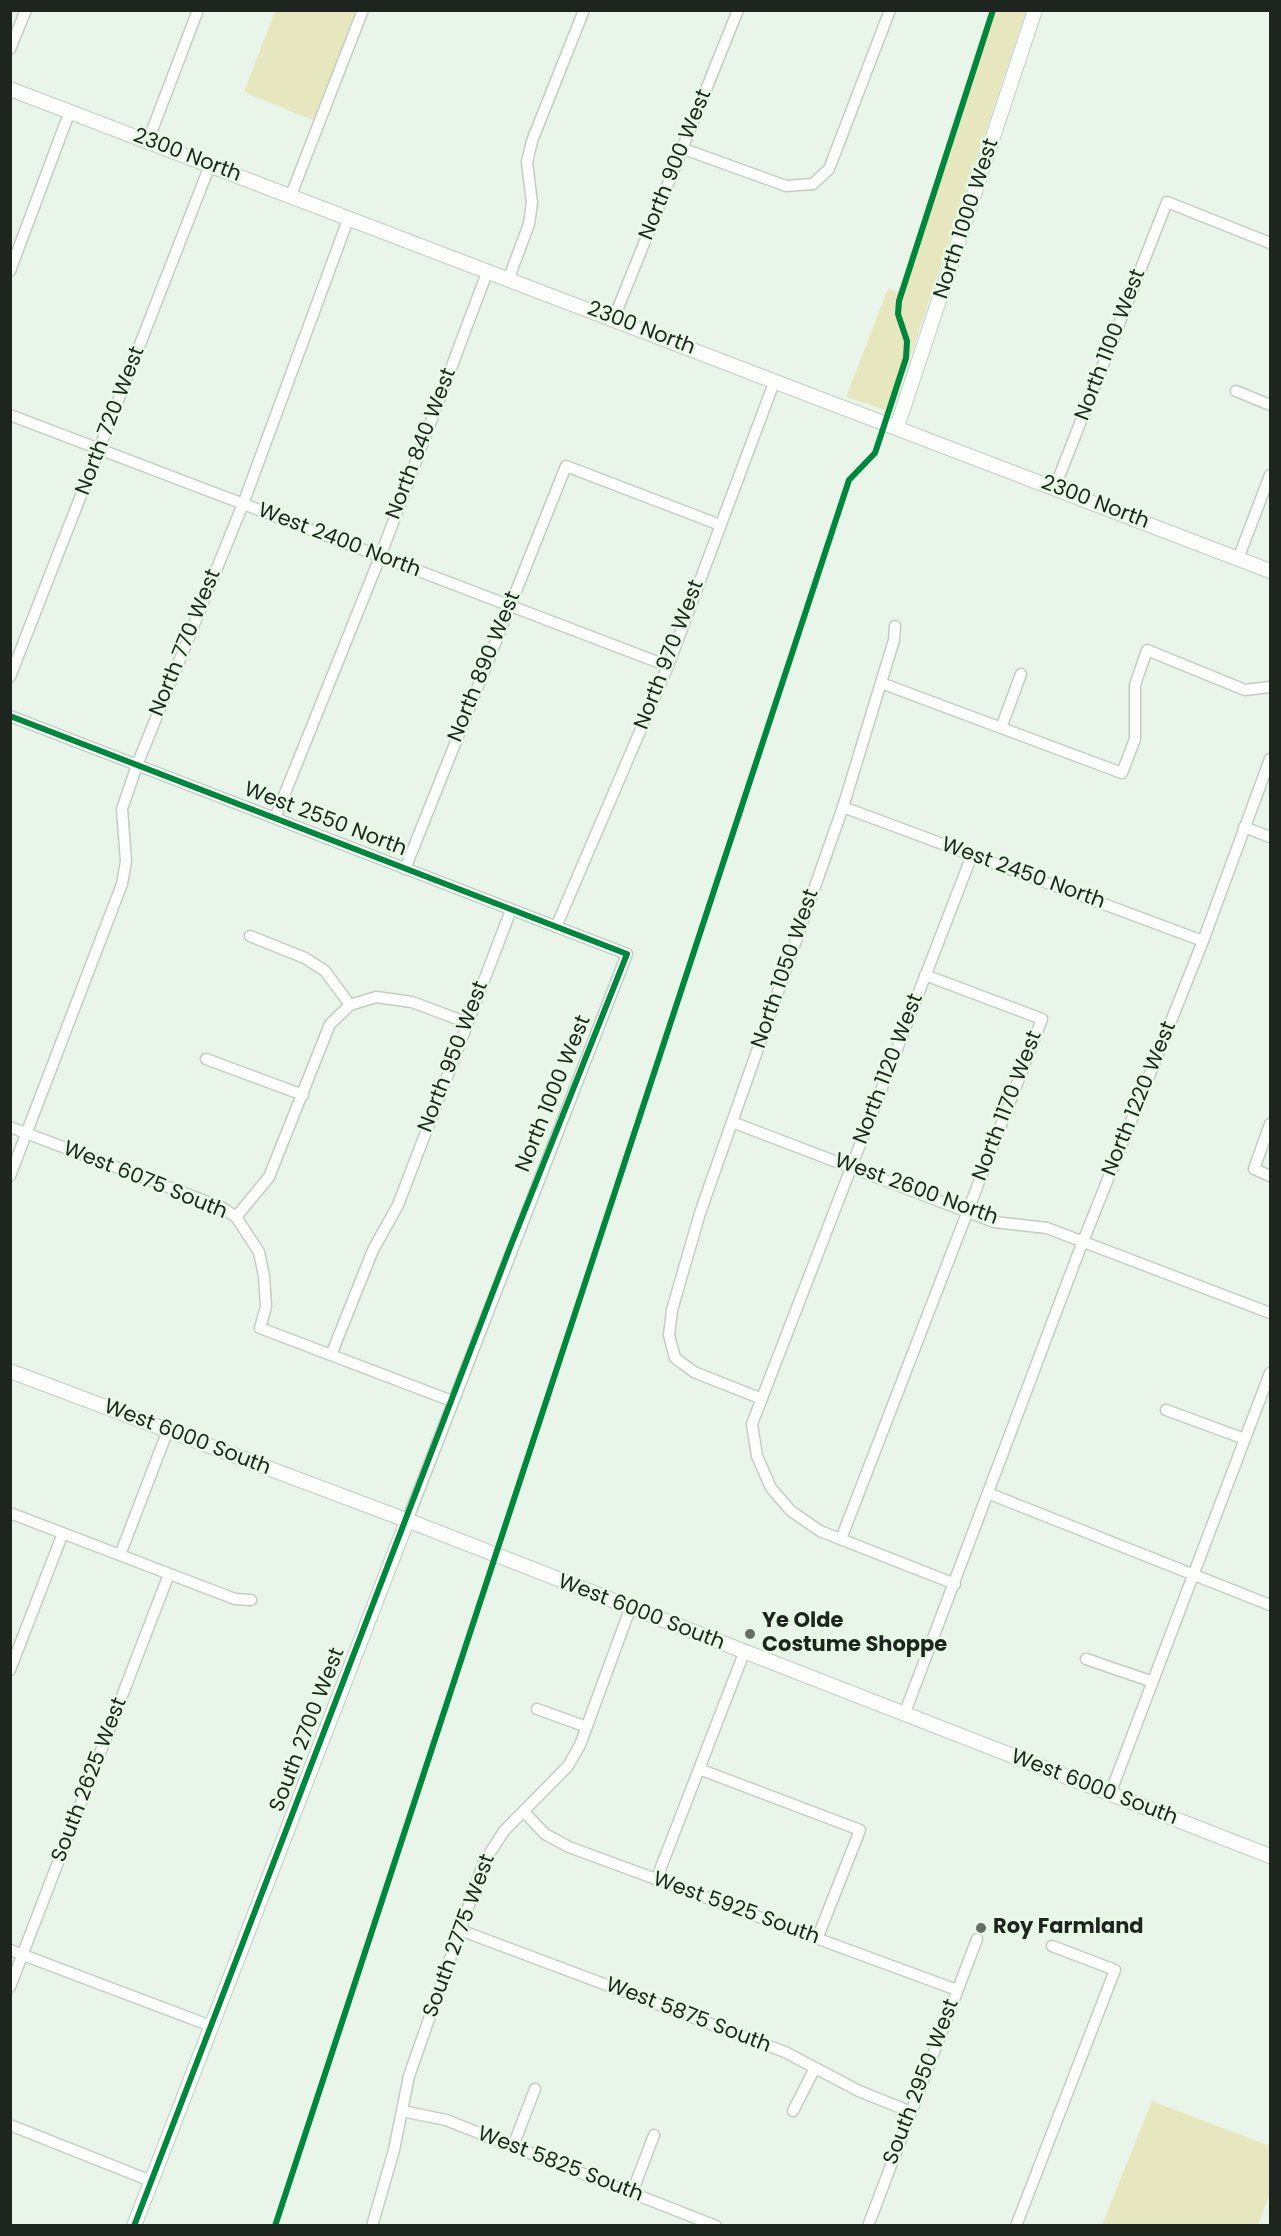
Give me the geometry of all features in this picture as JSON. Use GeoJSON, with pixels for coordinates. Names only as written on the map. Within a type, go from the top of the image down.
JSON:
{"type":"FeatureCollection","features":[{"type":"Feature","properties":{"kind":"street"},"geometry":{"type":"LineString","coordinates":[[10,50],[26,10]]}},
{"type":"Feature","properties":{"kind":"street"},"geometry":{"type":"LineString","coordinates":[[291,195],[363,10]]}},
{"type":"Feature","properties":{"kind":"street"},"geometry":{"type":"LineString","coordinates":[[509,278],[529,224],[532,203],[527,162],[532,141],[584,10]]}},
{"type":"Feature","properties":{"kind":"street","name":"North 900 West"},"geometry":{"type":"LineString","coordinates":[[614,318],[667,183],[684,149],[738,10]]}},
{"type":"Feature","properties":{"kind":"street"},"geometry":{"type":"LineString","coordinates":[[684,149],[786,186],[813,184],[829,169],[890,10]]}},
{"type":"Feature","properties":{"kind":"street","name":"North 1000 West"},"geometry":{"type":"LineString","coordinates":[[897,427],[1035,10]]}},
{"type":"Feature","properties":{"kind":"street"},"geometry":{"type":"LineString","coordinates":[[148,141],[196,11]]}},
{"type":"Feature","properties":{"kind":"street","name":"2300 North"},"geometry":{"type":"LineString","coordinates":[[10,89],[614,318],[1270,571]]}},
{"type":"Feature","properties":{"kind":"street"},"geometry":{"type":"LineString","coordinates":[[10,271],[70,111]]}},
{"type":"Feature","properties":{"kind":"street","name":"North 720 West"},"geometry":{"type":"LineString","coordinates":[[10,677],[210,165]]}},
{"type":"Feature","properties":{"kind":"street","name":"North 1100 West"},"geometry":{"type":"LineString","coordinates":[[1055,487],[1167,202],[1270,243]]}},
{"type":"Feature","properties":{"kind":"street","name":"North 770 West"},"geometry":{"type":"LineString","coordinates":[[10,1176],[122,884],[126,861],[122,809],[136,765],[243,504],[349,217]]}},
{"type":"Feature","properties":{"kind":"street","name":"North 840 West"},"geometry":{"type":"LineString","coordinates":[[275,818],[380,556],[488,270]]}},
{"type":"Feature","properties":{"kind":"street","name":"North 970 West"},"geometry":{"type":"LineString","coordinates":[[556,927],[668,666],[775,380]]}},
{"type":"Feature","properties":{"kind":"street"},"geometry":{"type":"LineString","coordinates":[[1236,391],[1270,405]]}},
{"type":"Feature","properties":{"kind":"street","name":"West 2400 North"},"geometry":{"type":"LineString","coordinates":[[10,415],[668,666]]}},
{"type":"Feature","properties":{"kind":"street","name":"North 890 West"},"geometry":{"type":"LineString","coordinates":[[405,869],[566,466],[720,525]]}},
{"type":"Feature","properties":{"kind":"street"},"geometry":{"type":"LineString","coordinates":[[1238,558],[1270,475]]}},
{"type":"Feature","properties":{"kind":"street","name":"North 1050 West"},"geometry":{"type":"LineString","coordinates":[[762,1399],[694,1372],[675,1358],[669,1335],[672,1310],[700,1213],[843,807],[894,640],[895,626]]}},
{"type":"Feature","properties":{"kind":"street"},"geometry":{"type":"LineString","coordinates":[[881,683],[1122,773],[1135,739],[1135,686],[1147,650],[1245,690],[1270,687]]}},
{"type":"Feature","properties":{"kind":"street"},"geometry":{"type":"LineString","coordinates":[[1001,728],[1021,674]]}},
{"type":"Feature","properties":{"kind":"street","name":"West 2550 North"},"geometry":{"type":"LineString","coordinates":[[10,716],[627,954]]}},
{"type":"Feature","properties":{"kind":"street","name":"North 1220 West"},"geometry":{"type":"LineString","coordinates":[[904,1715],[990,1494],[1008,1438],[1082,1241],[1203,941],[1270,759]]}},
{"type":"Feature","properties":{"kind":"street","name":"West 2450 North"},"geometry":{"type":"LineString","coordinates":[[843,807],[1203,941]]}},
{"type":"Feature","properties":{"kind":"street"},"geometry":{"type":"LineString","coordinates":[[1245,827],[1270,837]]}},
{"type":"Feature","properties":{"kind":"street","name":"North 1120 West"},"geometry":{"type":"LineString","coordinates":[[841,1539],[820,1531],[791,1511],[771,1488],[757,1456],[752,1424],[972,855]]}},
{"type":"Feature","properties":{"kind":"street","name":"North 950 West"},"geometry":{"type":"LineString","coordinates":[[331,1355],[373,1250],[398,1205],[511,910]]}},
{"type":"Feature","properties":{"kind":"street"},"geometry":{"type":"LineString","coordinates":[[250,936],[305,958],[325,971],[350,1005]]}},
{"type":"Feature","properties":{"kind":"street","name":"North 1000 West"},"geometry":{"type":"LineString","coordinates":[[511,1245],[627,954]]}},
{"type":"Feature","properties":{"kind":"street","name":"North 1170 West"},"geometry":{"type":"LineString","coordinates":[[841,1539],[1042,1019],[925,975]]}},
{"type":"Feature","properties":{"kind":"street"},"geometry":{"type":"LineString","coordinates":[[236,1217],[269,1177],[278,1160],[330,1024],[350,1005],[376,997],[412,1002],[468,1023]]}},
{"type":"Feature","properties":{"kind":"street"},"geometry":{"type":"LineString","coordinates":[[206,1059],[303,1095]]}},
{"type":"Feature","properties":{"kind":"street","name":"West 2600 North"},"geometry":{"type":"LineString","coordinates":[[732,1122],[994,1222],[1047,1228],[1270,1313]]}},
{"type":"Feature","properties":{"kind":"street"},"geometry":{"type":"LineString","coordinates":[[1270,1124],[1254,1169],[1270,1176]]}},
{"type":"Feature","properties":{"kind":"street","name":"West 6075 South"},"geometry":{"type":"LineString","coordinates":[[10,1127],[221,1207],[236,1217],[259,1252],[264,1276],[266,1307],[260,1328],[331,1355]]}},
{"type":"Feature","properties":{"kind":"street","name":"South 2700 West"},"geometry":{"type":"LineString","coordinates":[[134,2226],[511,1245]]}},
{"type":"Feature","properties":{"kind":"street"},"geometry":{"type":"LineString","coordinates":[[331,1355],[452,1401]]}},
{"type":"Feature","properties":{"kind":"street","name":"West 6000 South"},"geometry":{"type":"LineString","coordinates":[[10,1371],[406,1521],[1270,1856]]}},
{"type":"Feature","properties":{"kind":"street"},"geometry":{"type":"LineString","coordinates":[[1110,1794],[1270,1373]]}},
{"type":"Feature","properties":{"kind":"street"},"geometry":{"type":"LineString","coordinates":[[1166,1410],[1245,1439]]}},
{"type":"Feature","properties":{"kind":"street"},"geometry":{"type":"LineString","coordinates":[[120,1555],[168,1430]]}},
{"type":"Feature","properties":{"kind":"street"},"geometry":{"type":"LineString","coordinates":[[990,1494],[1270,1605]]}},
{"type":"Feature","properties":{"kind":"street"},"geometry":{"type":"LineString","coordinates":[[10,1513],[235,1599],[251,1600]]}},
{"type":"Feature","properties":{"kind":"street"},"geometry":{"type":"LineString","coordinates":[[10,1670],[63,1533]]}},
{"type":"Feature","properties":{"kind":"street"},"geometry":{"type":"LineString","coordinates":[[841,1539],[955,1584]]}},
{"type":"Feature","properties":{"kind":"street","name":"South 2625 West"},"geometry":{"type":"LineString","coordinates":[[10,1987],[169,1574]]}},
{"type":"Feature","properties":{"kind":"street","name":"South 2775 West"},"geometry":{"type":"LineString","coordinates":[[372,2226],[409,2076],[491,1847],[568,1766],[587,1727],[630,1609]]}},
{"type":"Feature","properties":{"kind":"street"},"geometry":{"type":"LineString","coordinates":[[656,1880],[744,1653]]}},
{"type":"Feature","properties":{"kind":"street"},"geometry":{"type":"LineString","coordinates":[[1086,1659],[1153,1682]]}},
{"type":"Feature","properties":{"kind":"street"},"geometry":{"type":"LineString","coordinates":[[537,1708],[587,1727]]}},
{"type":"Feature","properties":{"kind":"street"},"geometry":{"type":"LineString","coordinates":[[699,1769],[860,1830],[817,1939]]}},
{"type":"Feature","properties":{"kind":"street","name":"West 5925 South"},"geometry":{"type":"LineString","coordinates":[[525,1813],[545,1834],[568,1847],[957,1990]]}},
{"type":"Feature","properties":{"kind":"street","name":"West 5875 South"},"geometry":{"type":"LineString","coordinates":[[460,1930],[785,2052],[859,2091],[911,2112]]}},
{"type":"Feature","properties":{"kind":"street","name":"South 2950 West"},"geometry":{"type":"LineString","coordinates":[[868,2226],[977,1939]]}},
{"type":"Feature","properties":{"kind":"street"},"geometry":{"type":"LineString","coordinates":[[1016,2226],[1115,1970],[1052,1946]]}},
{"type":"Feature","properties":{"kind":"street"},"geometry":{"type":"LineString","coordinates":[[10,1950],[211,2026]]}},
{"type":"Feature","properties":{"kind":"street"},"geometry":{"type":"LineString","coordinates":[[793,2111],[815,2068]]}},
{"type":"Feature","properties":{"kind":"street"},"geometry":{"type":"LineString","coordinates":[[513,2146],[535,2089]]}},
{"type":"Feature","properties":{"kind":"street","name":"West 5825 South"},"geometry":{"type":"LineString","coordinates":[[402,2110],[446,2120],[716,2226]]}},
{"type":"Feature","properties":{"kind":"street"},"geometry":{"type":"LineString","coordinates":[[10,2125],[151,2181]]}},
{"type":"Feature","properties":{"kind":"street"},"geometry":{"type":"LineString","coordinates":[[632,2193],[654,2135]]}},
{"type":"Feature","properties":{"kind":"green space"},"geometry":{"type":"Polygon","coordinates":[[[992,10],[1026,11],[892,412],[846,397],[888,289],[898,292],[992,10]]]}},
{"type":"Feature","properties":{"kind":"green space"},"geometry":{"type":"Polygon","coordinates":[[[275,11],[359,11],[317,122],[244,92],[275,11]]]}},
{"type":"Feature","properties":{"kind":"green space"},"geometry":{"type":"Polygon","coordinates":[[[1152,2101],[1270,2146],[1270,2194],[1258,2225],[1102,2225],[1152,2101]]]}},
{"type":"Feature","properties":{"kind":"cycle path"},"geometry":{"type":"LineString","coordinates":[[275,2226],[849,480],[875,453],[906,358],[907,341],[898,314],[899,301],[993,10]]}},
{"type":"Feature","properties":{"kind":"cycle path"},"geometry":{"type":"LineString","coordinates":[[10,716],[627,954],[511,1245],[134,2226]]}},
{"type":"Feature","properties":{"kind":"place","name":"Ye Olde Costume Shoppe"},"geometry":{"type":"Point","coordinates":[750,1634]}},
{"type":"Feature","properties":{"kind":"place","name":"Roy Farmland"},"geometry":{"type":"Point","coordinates":[981,1928]}}]}
